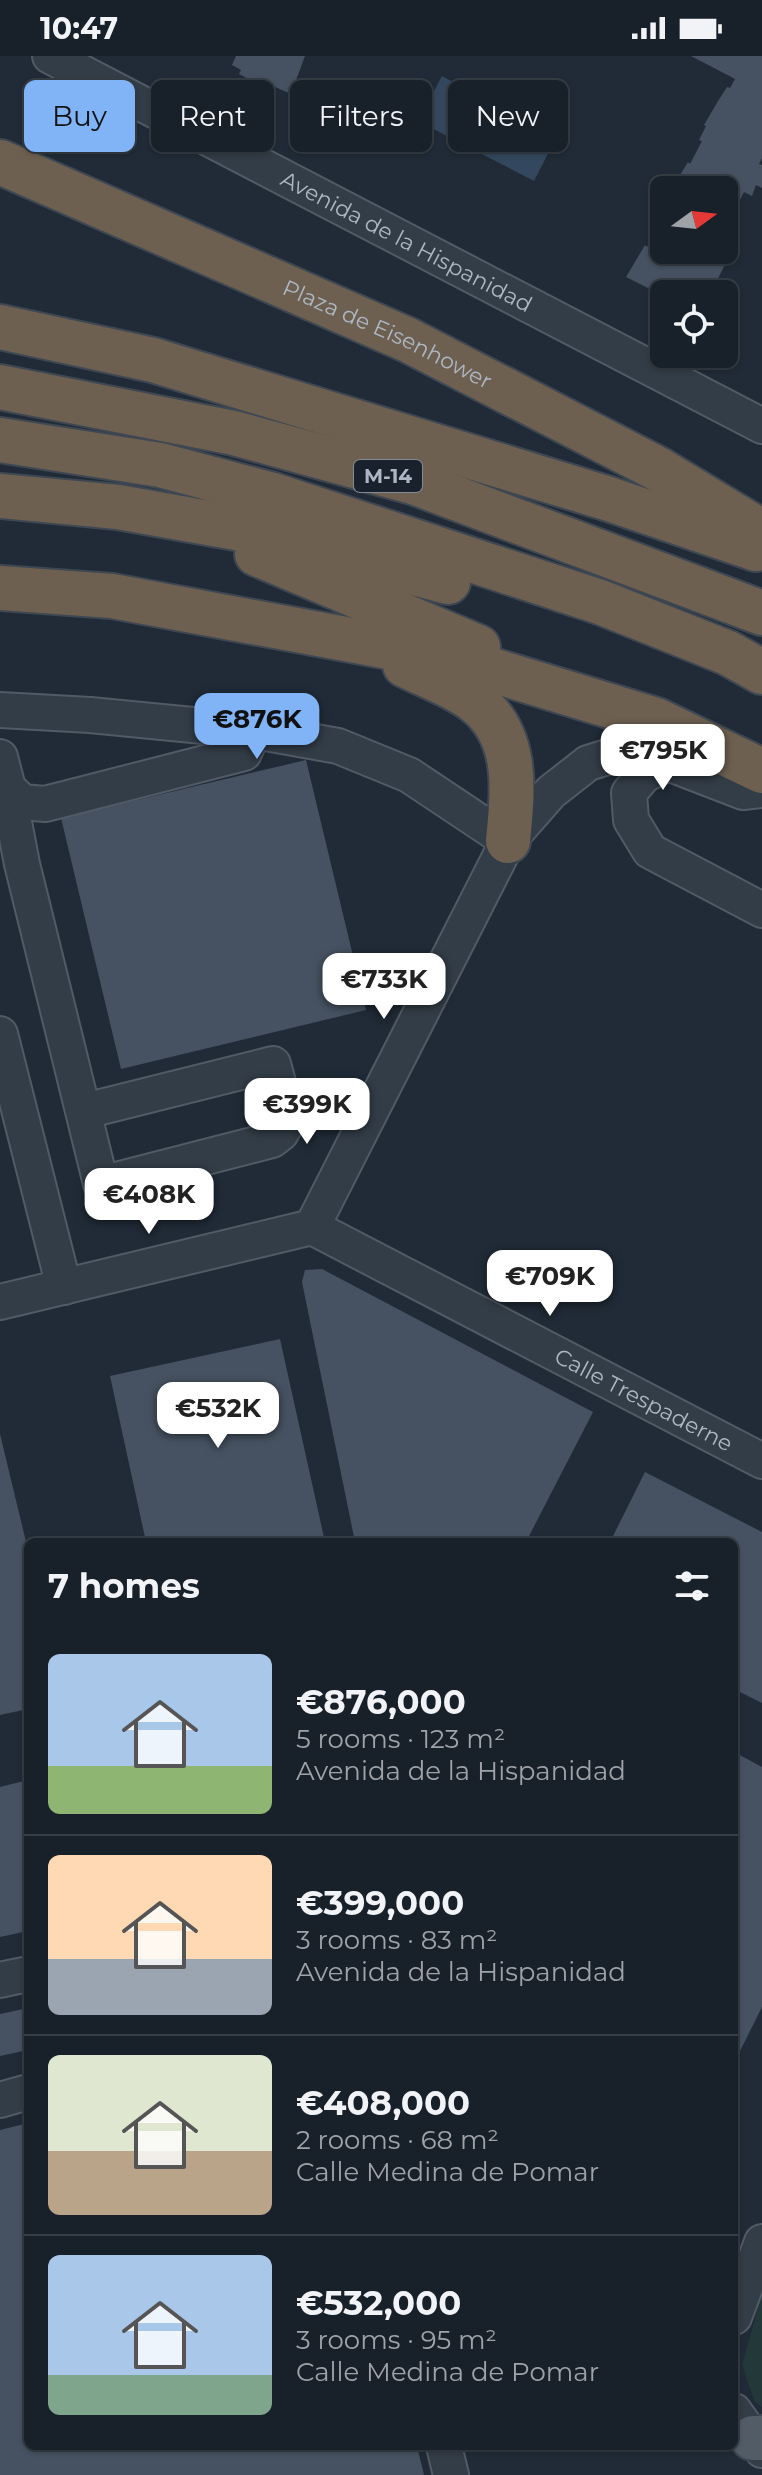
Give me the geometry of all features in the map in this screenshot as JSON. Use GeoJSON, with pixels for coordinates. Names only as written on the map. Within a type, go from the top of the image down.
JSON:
{"type":"FeatureCollection","features":[{"type":"Feature","properties":{"kind":"highway","name":"Plaza de Eisenhower"},"geometry":{"type":"LineString","coordinates":[[0,162],[408,340],[658,469],[762,532]]}},
{"type":"Feature","properties":{"kind":"highway","name":"M-14"},"geometry":{"type":"LineString","coordinates":[[0,327],[153,360],[606,498],[762,551]]}},
{"type":"Feature","properties":{"kind":"highway","name":"M-14"},"geometry":{"type":"LineString","coordinates":[[0,387],[234,433],[413,482],[762,613]]}},
{"type":"Feature","properties":{"kind":"highway"},"geometry":{"type":"LineString","coordinates":[[0,440],[160,465],[273,495],[600,602],[728,653],[762,672]]}},
{"type":"Feature","properties":{"kind":"highway"},"geometry":{"type":"LineString","coordinates":[[0,496],[118,507],[259,532],[480,591],[720,677],[762,680]]}},
{"type":"Feature","properties":{"kind":"highway"},"geometry":{"type":"LineString","coordinates":[[163,515],[478,647],[552,688]]}},
{"type":"Feature","properties":{"kind":"highway"},"geometry":{"type":"LineString","coordinates":[[0,588],[112,596],[459,660],[656,720],[762,771]]}},
{"type":"Feature","properties":{"kind":"highway"},"geometry":{"type":"LineString","coordinates":[[360,643],[473,699],[502,735],[513,787],[508,841]]}},
{"type":"Feature","properties":{"kind":"street","name":"Avenida de la Hispanidad"},"geometry":{"type":"LineString","coordinates":[[50,56],[762,426]]}},
{"type":"Feature","properties":{"kind":"street"},"geometry":{"type":"LineString","coordinates":[[0,710],[90,715],[254,731],[338,746],[409,775],[508,841]]}},
{"type":"Feature","properties":{"kind":"street"},"geometry":{"type":"LineString","coordinates":[[0,757],[8,788],[22,802],[45,804],[244,753],[254,731]]}},
{"type":"Feature","properties":{"kind":"street"},"geometry":{"type":"LineString","coordinates":[[0,1302],[312,1227],[508,841],[551,792],[588,763],[627,751],[743,792],[762,790]]}},
{"type":"Feature","properties":{"kind":"street"},"geometry":{"type":"LineString","coordinates":[[668,763],[644,775],[629,793],[631,820],[650,851],[762,910]]}},
{"type":"Feature","properties":{"kind":"street"},"geometry":{"type":"LineString","coordinates":[[22,802],[13,817],[101,1184],[272,1140],[281,1133],[288,1120],[273,1064],[85,1111]]}},
{"type":"Feature","properties":{"kind":"street"},"geometry":{"type":"LineString","coordinates":[[0,1034],[64,1287]]}},
{"type":"Feature","properties":{"kind":"street","name":"Calle Trespaderne"},"geometry":{"type":"LineString","coordinates":[[312,1227],[762,1461]]}},
{"type":"Feature","properties":{"kind":"street"},"geometry":{"type":"LineString","coordinates":[[0,1980],[24,1975]]}},
{"type":"Feature","properties":{"kind":"street"},"geometry":{"type":"LineString","coordinates":[[0,2100],[24,2093]]}},
{"type":"Feature","properties":{"kind":"street"},"geometry":{"type":"LineString","coordinates":[[738,2306],[762,2242]]}},
{"type":"Feature","properties":{"kind":"street"},"geometry":{"type":"LineString","coordinates":[[445,2450],[451,2475]]}},
{"type":"Feature","properties":{"kind":"green space"},"geometry":{"type":"Polygon","coordinates":[[[762,2294],[762,2407],[755,2402],[742,2365],[762,2294]]]}},
{"type":"Feature","properties":{"kind":"water"},"geometry":{"type":"Polygon","coordinates":[[[442,76],[449,80],[448,137],[432,128],[432,95],[442,76]]]}},
{"type":"Feature","properties":{"kind":"water"},"geometry":{"type":"Polygon","coordinates":[[[478,152],[549,152],[534,181],[478,152]]]}},
{"type":"Feature","properties":{"kind":"building"},"geometry":{"type":"Polygon","coordinates":[[[236,56],[305,56],[296,80],[290,80],[290,94],[274,86],[274,80],[250,80],[239,74],[241,70],[232,65],[236,56]]]}},
{"type":"Feature","properties":{"kind":"building"},"geometry":{"type":"Polygon","coordinates":[[[691,56],[762,56],[762,158],[759,164],[762,165],[762,188],[756,185],[752,196],[744,192],[738,204],[738,176],[680,176],[702,141],[699,140],[704,125],[735,79],[691,56]]]}},
{"type":"Feature","properties":{"kind":"building"},"geometry":{"type":"Polygon","coordinates":[[[650,241],[650,264],[725,264],[717,280],[650,280],[650,289],[626,277],[645,245],[647,247],[650,241]]]}},
{"type":"Feature","properties":{"kind":"building"},"geometry":{"type":"Polygon","coordinates":[[[306,760],[366,1010],[121,1069],[61,818],[306,760]]]}},
{"type":"Feature","properties":{"kind":"building"},"geometry":{"type":"Polygon","coordinates":[[[322,1269],[593,1412],[528,1538],[354,1538],[302,1282],[305,1270],[322,1269]]]}},
{"type":"Feature","properties":{"kind":"building"},"geometry":{"type":"Polygon","coordinates":[[[280,1339],[324,1538],[145,1538],[110,1376],[280,1339]]]}},
{"type":"Feature","properties":{"kind":"building"},"geometry":{"type":"Polygon","coordinates":[[[0,1434],[25,1538],[24,1710],[0,1715],[0,1434]]]}},
{"type":"Feature","properties":{"kind":"building"},"geometry":{"type":"Polygon","coordinates":[[[645,1472],[762,1532],[762,1703],[738,1691],[738,1538],[612,1538],[645,1472]]]}},
{"type":"Feature","properties":{"kind":"building"},"geometry":{"type":"Polygon","coordinates":[[[738,1754],[762,1767],[762,2007],[738,2055],[738,1754]]]}},
{"type":"Feature","properties":{"kind":"building"},"geometry":{"type":"Polygon","coordinates":[[[24,1781],[24,1932],[0,1937],[0,1787],[24,1781]]]}},
{"type":"Feature","properties":{"kind":"building"},"geometry":{"type":"Polygon","coordinates":[[[24,2009],[24,2051],[0,2056],[0,2014],[24,2009]]]}},
{"type":"Feature","properties":{"kind":"building"},"geometry":{"type":"Polygon","coordinates":[[[24,2124],[24,2450],[418,2450],[424,2475],[0,2475],[0,2130],[24,2124]]]}}]}
